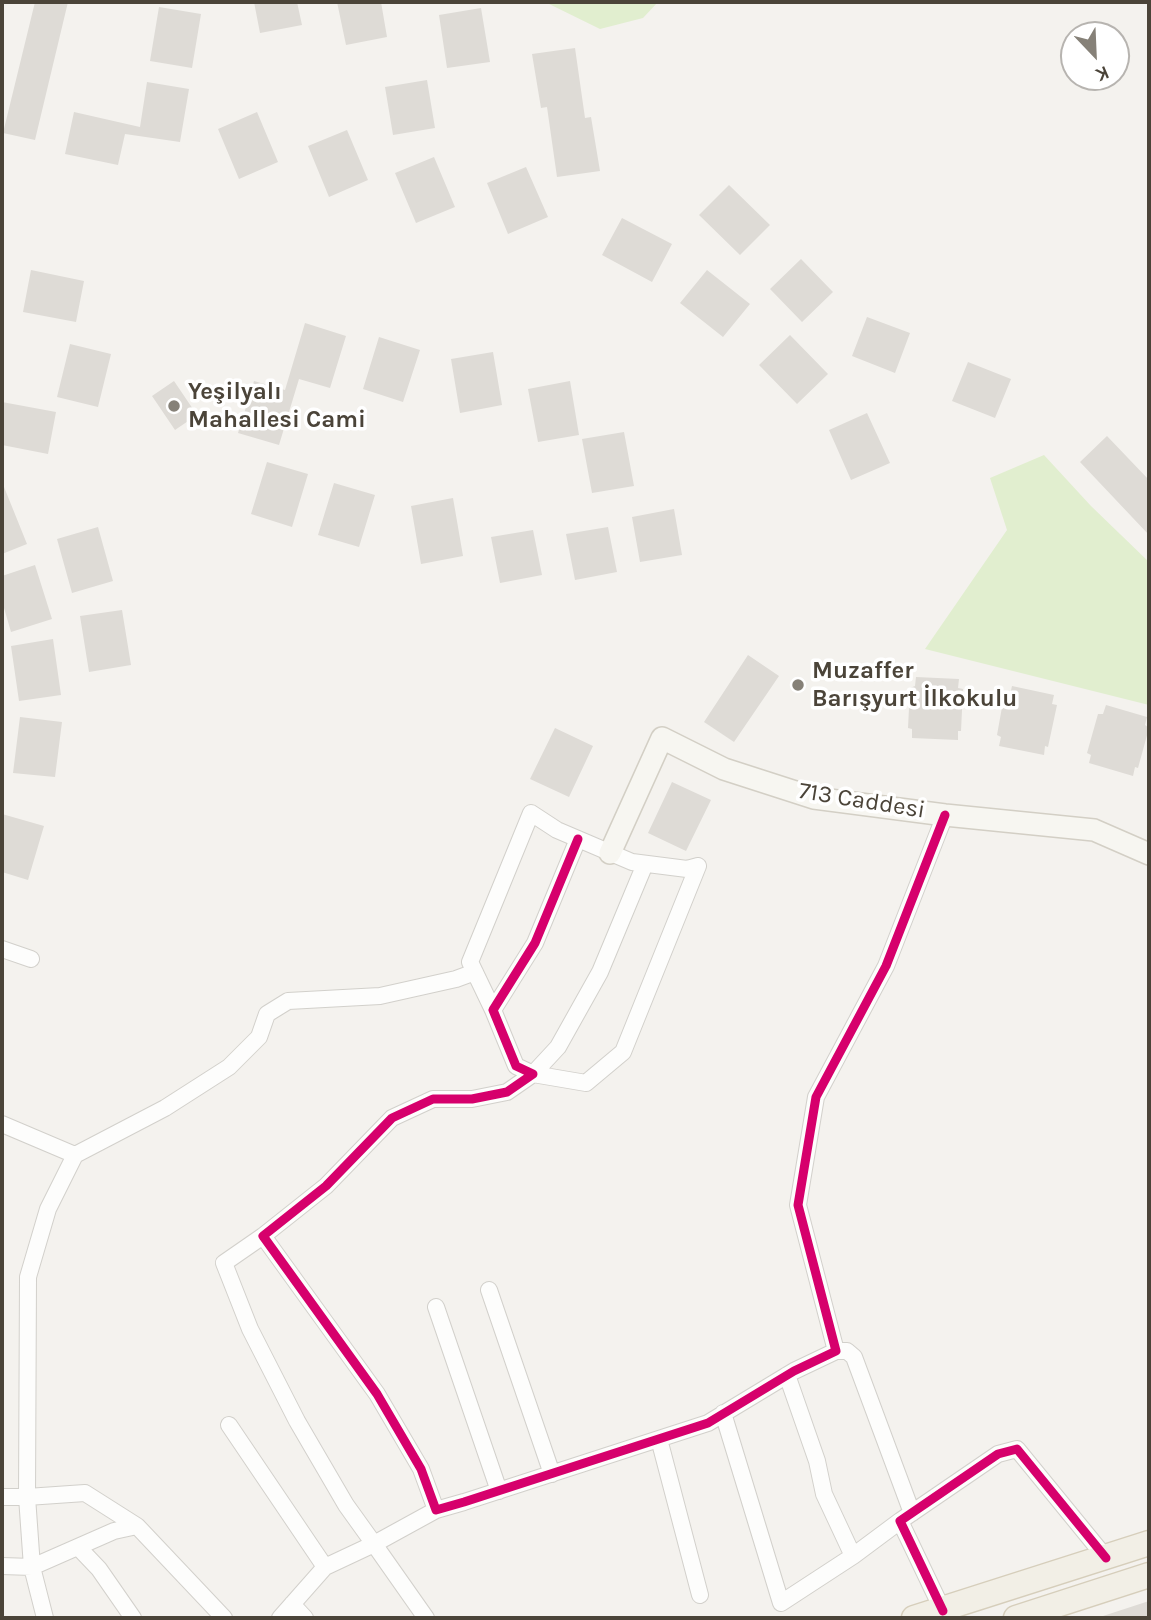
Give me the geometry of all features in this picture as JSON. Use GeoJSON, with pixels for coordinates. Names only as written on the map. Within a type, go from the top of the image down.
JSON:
{"type":"FeatureCollection","features":[{"type":"Feature","properties":{"kind":"main road"},"geometry":{"type":"LineString","coordinates":[[914,1618],[943,1611],[1149,1543]]}},
{"type":"Feature","properties":{"kind":"main road"},"geometry":{"type":"LineString","coordinates":[[1016,1618],[1149,1575]]}},
{"type":"Feature","properties":{"kind":"street","name":"713 Caddesi"},"geometry":{"type":"LineString","coordinates":[[610,853],[662,738],[724,769],[814,798],[1094,830],[1149,854]]}},
{"type":"Feature","properties":{"kind":"street"},"geometry":{"type":"LineString","coordinates":[[531,813],[557,830],[578,839],[632,862],[687,869],[698,866],[623,1052],[586,1083],[533,1074],[516,1066],[470,962],[531,813]]}},
{"type":"Feature","properties":{"kind":"street"},"geometry":{"type":"LineString","coordinates":[[836,1351],[798,1206],[816,1097],[886,966],[945,815]]}},
{"type":"Feature","properties":{"kind":"street"},"geometry":{"type":"LineString","coordinates":[[493,1010],[535,943],[578,839]]}},
{"type":"Feature","properties":{"kind":"street"},"geometry":{"type":"LineString","coordinates":[[426,1618],[346,1505],[297,1420],[250,1329],[224,1263],[326,1186],[392,1118],[433,1098],[472,1099],[507,1092],[533,1074],[558,1047],[600,972],[645,864]]}},
{"type":"Feature","properties":{"kind":"street"},"geometry":{"type":"LineString","coordinates":[[2,949],[31,960]]}},
{"type":"Feature","properties":{"kind":"street"},"geometry":{"type":"LineString","coordinates":[[45,1618],[32,1567],[27,1497],[28,1277],[48,1209],[75,1155],[165,1108],[229,1067],[259,1037],[267,1014],[288,1001],[380,996],[456,979],[475,972]]}},
{"type":"Feature","properties":{"kind":"street"},"geometry":{"type":"LineString","coordinates":[[2,1124],[75,1155]]}},
{"type":"Feature","properties":{"kind":"street"},"geometry":{"type":"LineString","coordinates":[[263,1236],[377,1394],[421,1469],[436,1510]]}},
{"type":"Feature","properties":{"kind":"street"},"geometry":{"type":"LineString","coordinates":[[489,1290],[552,1474]]}},
{"type":"Feature","properties":{"kind":"street"},"geometry":{"type":"LineString","coordinates":[[436,1307],[499,1491]]}},
{"type":"Feature","properties":{"kind":"street"},"geometry":{"type":"LineString","coordinates":[[280,1618],[325,1567],[436,1510],[708,1423],[787,1375],[836,1351],[847,1351],[854,1357],[906,1517],[943,1611]]}},
{"type":"Feature","properties":{"kind":"street"},"geometry":{"type":"LineString","coordinates":[[787,1375],[817,1461],[824,1494],[853,1556]]}},
{"type":"Feature","properties":{"kind":"street"},"geometry":{"type":"LineString","coordinates":[[723,1413],[780,1603],[853,1556],[998,1454],[1017,1449],[1106,1558]]}},
{"type":"Feature","properties":{"kind":"street"},"geometry":{"type":"LineString","coordinates":[[229,1424],[325,1567]]}},
{"type":"Feature","properties":{"kind":"street"},"geometry":{"type":"LineString","coordinates":[[659,1439],[700,1595]]}},
{"type":"Feature","properties":{"kind":"street"},"geometry":{"type":"LineString","coordinates":[[2,1497],[85,1493],[137,1526],[224,1618]]}},
{"type":"Feature","properties":{"kind":"street"},"geometry":{"type":"LineString","coordinates":[[2,1566],[32,1567],[114,1531],[137,1526]]}},
{"type":"Feature","properties":{"kind":"street"},"geometry":{"type":"LineString","coordinates":[[78,1547],[99,1569],[133,1618]]}},
{"type":"Feature","properties":{"kind":"street"},"geometry":{"type":"LineString","coordinates":[[292,1604],[304,1618]]}},
{"type":"Feature","properties":{"kind":"green space"},"geometry":{"type":"Polygon","coordinates":[[[545,2],[658,2],[643,18],[600,29],[545,2]]]}},
{"type":"Feature","properties":{"kind":"green space"},"geometry":{"type":"Polygon","coordinates":[[[1044,455],[1091,506],[1149,562],[1149,705],[925,649],[1007,530],[990,478],[1044,455]]]}},
{"type":"Feature","properties":{"kind":"building"},"geometry":{"type":"Polygon","coordinates":[[[35,2],[68,2],[35,140],[3,133],[35,2]]]}},
{"type":"Feature","properties":{"kind":"building"},"geometry":{"type":"Polygon","coordinates":[[[254,2],[297,2],[302,25],[260,33],[254,2]]]}},
{"type":"Feature","properties":{"kind":"building"},"geometry":{"type":"Polygon","coordinates":[[[337,2],[381,2],[387,37],[346,45],[337,2]]]}},
{"type":"Feature","properties":{"kind":"building"},"geometry":{"type":"Polygon","coordinates":[[[159,7],[201,14],[192,68],[150,61],[159,7]]]}},
{"type":"Feature","properties":{"kind":"building"},"geometry":{"type":"Polygon","coordinates":[[[481,8],[490,62],[447,68],[439,15],[481,8]]]}},
{"type":"Feature","properties":{"kind":"building"},"geometry":{"type":"Polygon","coordinates":[[[575,48],[585,118],[591,117],[600,171],[557,177],[547,107],[541,108],[532,54],[575,48]]]}},
{"type":"Feature","properties":{"kind":"building"},"geometry":{"type":"Polygon","coordinates":[[[427,80],[435,128],[393,135],[385,87],[427,80]]]}},
{"type":"Feature","properties":{"kind":"building"},"geometry":{"type":"Polygon","coordinates":[[[147,82],[189,89],[180,142],[125,134],[118,165],[65,154],[74,112],[140,127],[147,82]]]}},
{"type":"Feature","properties":{"kind":"building"},"geometry":{"type":"Polygon","coordinates":[[[257,112],[278,162],[239,179],[218,129],[257,112]]]}},
{"type":"Feature","properties":{"kind":"building"},"geometry":{"type":"Polygon","coordinates":[[[347,130],[368,180],[329,197],[308,146],[347,130]]]}},
{"type":"Feature","properties":{"kind":"building"},"geometry":{"type":"Polygon","coordinates":[[[434,157],[455,207],[416,223],[395,173],[434,157]]]}},
{"type":"Feature","properties":{"kind":"building"},"geometry":{"type":"Polygon","coordinates":[[[526,167],[548,217],[508,234],[487,183],[526,167]]]}},
{"type":"Feature","properties":{"kind":"building"},"geometry":{"type":"Polygon","coordinates":[[[729,185],[770,225],[740,255],[699,215],[729,185]]]}},
{"type":"Feature","properties":{"kind":"building"},"geometry":{"type":"Polygon","coordinates":[[[622,218],[672,244],[652,282],[602,255],[622,218]]]}},
{"type":"Feature","properties":{"kind":"building"},"geometry":{"type":"Polygon","coordinates":[[[801,259],[833,292],[802,322],[770,289],[801,259]]]}},
{"type":"Feature","properties":{"kind":"building"},"geometry":{"type":"Polygon","coordinates":[[[31,270],[84,281],[76,322],[23,312],[31,270]]]}},
{"type":"Feature","properties":{"kind":"building"},"geometry":{"type":"Polygon","coordinates":[[[707,270],[750,304],[723,337],[680,303],[707,270]]]}},
{"type":"Feature","properties":{"kind":"building"},"geometry":{"type":"Polygon","coordinates":[[[867,317],[910,333],[895,373],[852,356],[867,317]]]}},
{"type":"Feature","properties":{"kind":"building"},"geometry":{"type":"Polygon","coordinates":[[[305,323],[346,336],[330,388],[299,379],[279,445],[238,433],[254,381],[285,390],[305,323]]]}},
{"type":"Feature","properties":{"kind":"building"},"geometry":{"type":"Polygon","coordinates":[[[790,335],[828,374],[797,404],[759,365],[790,335]]]}},
{"type":"Feature","properties":{"kind":"building"},"geometry":{"type":"Polygon","coordinates":[[[379,337],[420,350],[403,402],[363,389],[379,337]]]}},
{"type":"Feature","properties":{"kind":"building"},"geometry":{"type":"Polygon","coordinates":[[[70,344],[111,354],[98,407],[57,397],[70,344]]]}},
{"type":"Feature","properties":{"kind":"building"},"geometry":{"type":"Polygon","coordinates":[[[493,352],[502,405],[460,413],[451,359],[493,352]]]}},
{"type":"Feature","properties":{"kind":"building"},"geometry":{"type":"Polygon","coordinates":[[[968,362],[1011,379],[995,418],[952,401],[968,362]]]}},
{"type":"Feature","properties":{"kind":"building","name":"Yeşilyalı Mahallesi Cami"},"geometry":{"type":"Polygon","coordinates":[[[174,381],[197,415],[175,430],[152,396],[174,381]]]}},
{"type":"Feature","properties":{"kind":"building"},"geometry":{"type":"Polygon","coordinates":[[[570,381],[579,435],[538,442],[528,389],[570,381]]]}},
{"type":"Feature","properties":{"kind":"building"},"geometry":{"type":"Polygon","coordinates":[[[2,402],[56,412],[48,454],[2,445],[2,402]]]}},
{"type":"Feature","properties":{"kind":"building"},"geometry":{"type":"Polygon","coordinates":[[[867,413],[890,463],[851,480],[829,430],[867,413]]]}},
{"type":"Feature","properties":{"kind":"building"},"geometry":{"type":"Polygon","coordinates":[[[624,432],[634,486],[592,493],[582,439],[624,432]]]}},
{"type":"Feature","properties":{"kind":"building"},"geometry":{"type":"Polygon","coordinates":[[[1107,436],[1149,480],[1149,535],[1080,462],[1107,436]]]}},
{"type":"Feature","properties":{"kind":"building"},"geometry":{"type":"Polygon","coordinates":[[[267,462],[308,474],[292,527],[251,514],[267,462]]]}},
{"type":"Feature","properties":{"kind":"building"},"geometry":{"type":"Polygon","coordinates":[[[2,482],[27,544],[2,554],[2,482]]]}},
{"type":"Feature","properties":{"kind":"building"},"geometry":{"type":"Polygon","coordinates":[[[334,483],[375,495],[359,547],[318,535],[334,483]]]}},
{"type":"Feature","properties":{"kind":"building"},"geometry":{"type":"Polygon","coordinates":[[[453,498],[463,556],[421,564],[411,506],[453,498]]]}},
{"type":"Feature","properties":{"kind":"building"},"geometry":{"type":"Polygon","coordinates":[[[674,509],[682,555],[640,562],[632,517],[674,509]]]}},
{"type":"Feature","properties":{"kind":"building"},"geometry":{"type":"Polygon","coordinates":[[[98,527],[113,581],[72,593],[57,539],[98,527]]]}},
{"type":"Feature","properties":{"kind":"building"},"geometry":{"type":"Polygon","coordinates":[[[608,527],[617,572],[575,580],[566,534],[608,527]]]}},
{"type":"Feature","properties":{"kind":"building"},"geometry":{"type":"Polygon","coordinates":[[[533,530],[542,575],[500,583],[491,537],[533,530]]]}},
{"type":"Feature","properties":{"kind":"building"},"geometry":{"type":"Polygon","coordinates":[[[35,565],[52,619],[11,632],[2,601],[2,576],[35,565]]]}},
{"type":"Feature","properties":{"kind":"building"},"geometry":{"type":"Polygon","coordinates":[[[122,610],[131,665],[89,672],[80,616],[122,610]]]}},
{"type":"Feature","properties":{"kind":"building"},"geometry":{"type":"Polygon","coordinates":[[[53,639],[61,695],[19,701],[11,646],[53,639]]]}},
{"type":"Feature","properties":{"kind":"building"},"geometry":{"type":"Polygon","coordinates":[[[748,655],[779,676],[734,742],[704,722],[748,655]]]}},
{"type":"Feature","properties":{"kind":"building"},"geometry":{"type":"Polygon","coordinates":[[[916,677],[959,679],[958,688],[963,689],[961,731],[958,731],[958,740],[912,738],[912,729],[908,728],[910,688],[915,686],[916,677]]]}},
{"type":"Feature","properties":{"kind":"building"},"geometry":{"type":"Polygon","coordinates":[[[1012,686],[1054,695],[1052,704],[1057,705],[1044,755],[999,746],[1001,737],[997,735],[1004,696],[1010,695],[1012,686]]]}},
{"type":"Feature","properties":{"kind":"building"},"geometry":{"type":"Polygon","coordinates":[[[1106,705],[1147,717],[1145,725],[1149,728],[1138,768],[1135,767],[1133,776],[1089,763],[1091,755],[1087,753],[1098,714],[1103,714],[1106,705]]]}},
{"type":"Feature","properties":{"kind":"building"},"geometry":{"type":"Polygon","coordinates":[[[20,717],[62,722],[55,777],[13,773],[20,717]]]}},
{"type":"Feature","properties":{"kind":"building"},"geometry":{"type":"Polygon","coordinates":[[[555,728],[593,746],[569,797],[530,779],[555,728]]]}},
{"type":"Feature","properties":{"kind":"building"},"geometry":{"type":"Polygon","coordinates":[[[672,782],[711,800],[686,851],[648,833],[672,782]]]}},
{"type":"Feature","properties":{"kind":"building"},"geometry":{"type":"Polygon","coordinates":[[[2,814],[44,826],[28,880],[2,872],[2,814]]]}},
{"type":"Feature","properties":{"kind":"building"},"geometry":{"type":"Polygon","coordinates":[[[1149,1601],[1149,1618],[1103,1616],[1149,1601]]]}},
{"type":"Feature","properties":{"kind":"cycle path"},"geometry":{"type":"LineString","coordinates":[[578,839],[535,943],[493,1010],[516,1066],[533,1074],[507,1092],[472,1099],[433,1099],[392,1118],[326,1186],[263,1236],[377,1394],[421,1469],[436,1510],[708,1423],[794,1371],[836,1351],[798,1205],[816,1097],[886,966],[945,815]]}},
{"type":"Feature","properties":{"kind":"cycle path"},"geometry":{"type":"LineString","coordinates":[[943,1611],[900,1521],[998,1454],[1017,1449],[1106,1558]]}},
{"type":"Feature","properties":{"kind":"place","name":"Yeşilyalı Mahallesi Cami"},"geometry":{"type":"Point","coordinates":[174,406]}},
{"type":"Feature","properties":{"kind":"place","name":"Muzaffer Barışyurt İlkokulu"},"geometry":{"type":"Point","coordinates":[798,685]}}]}
